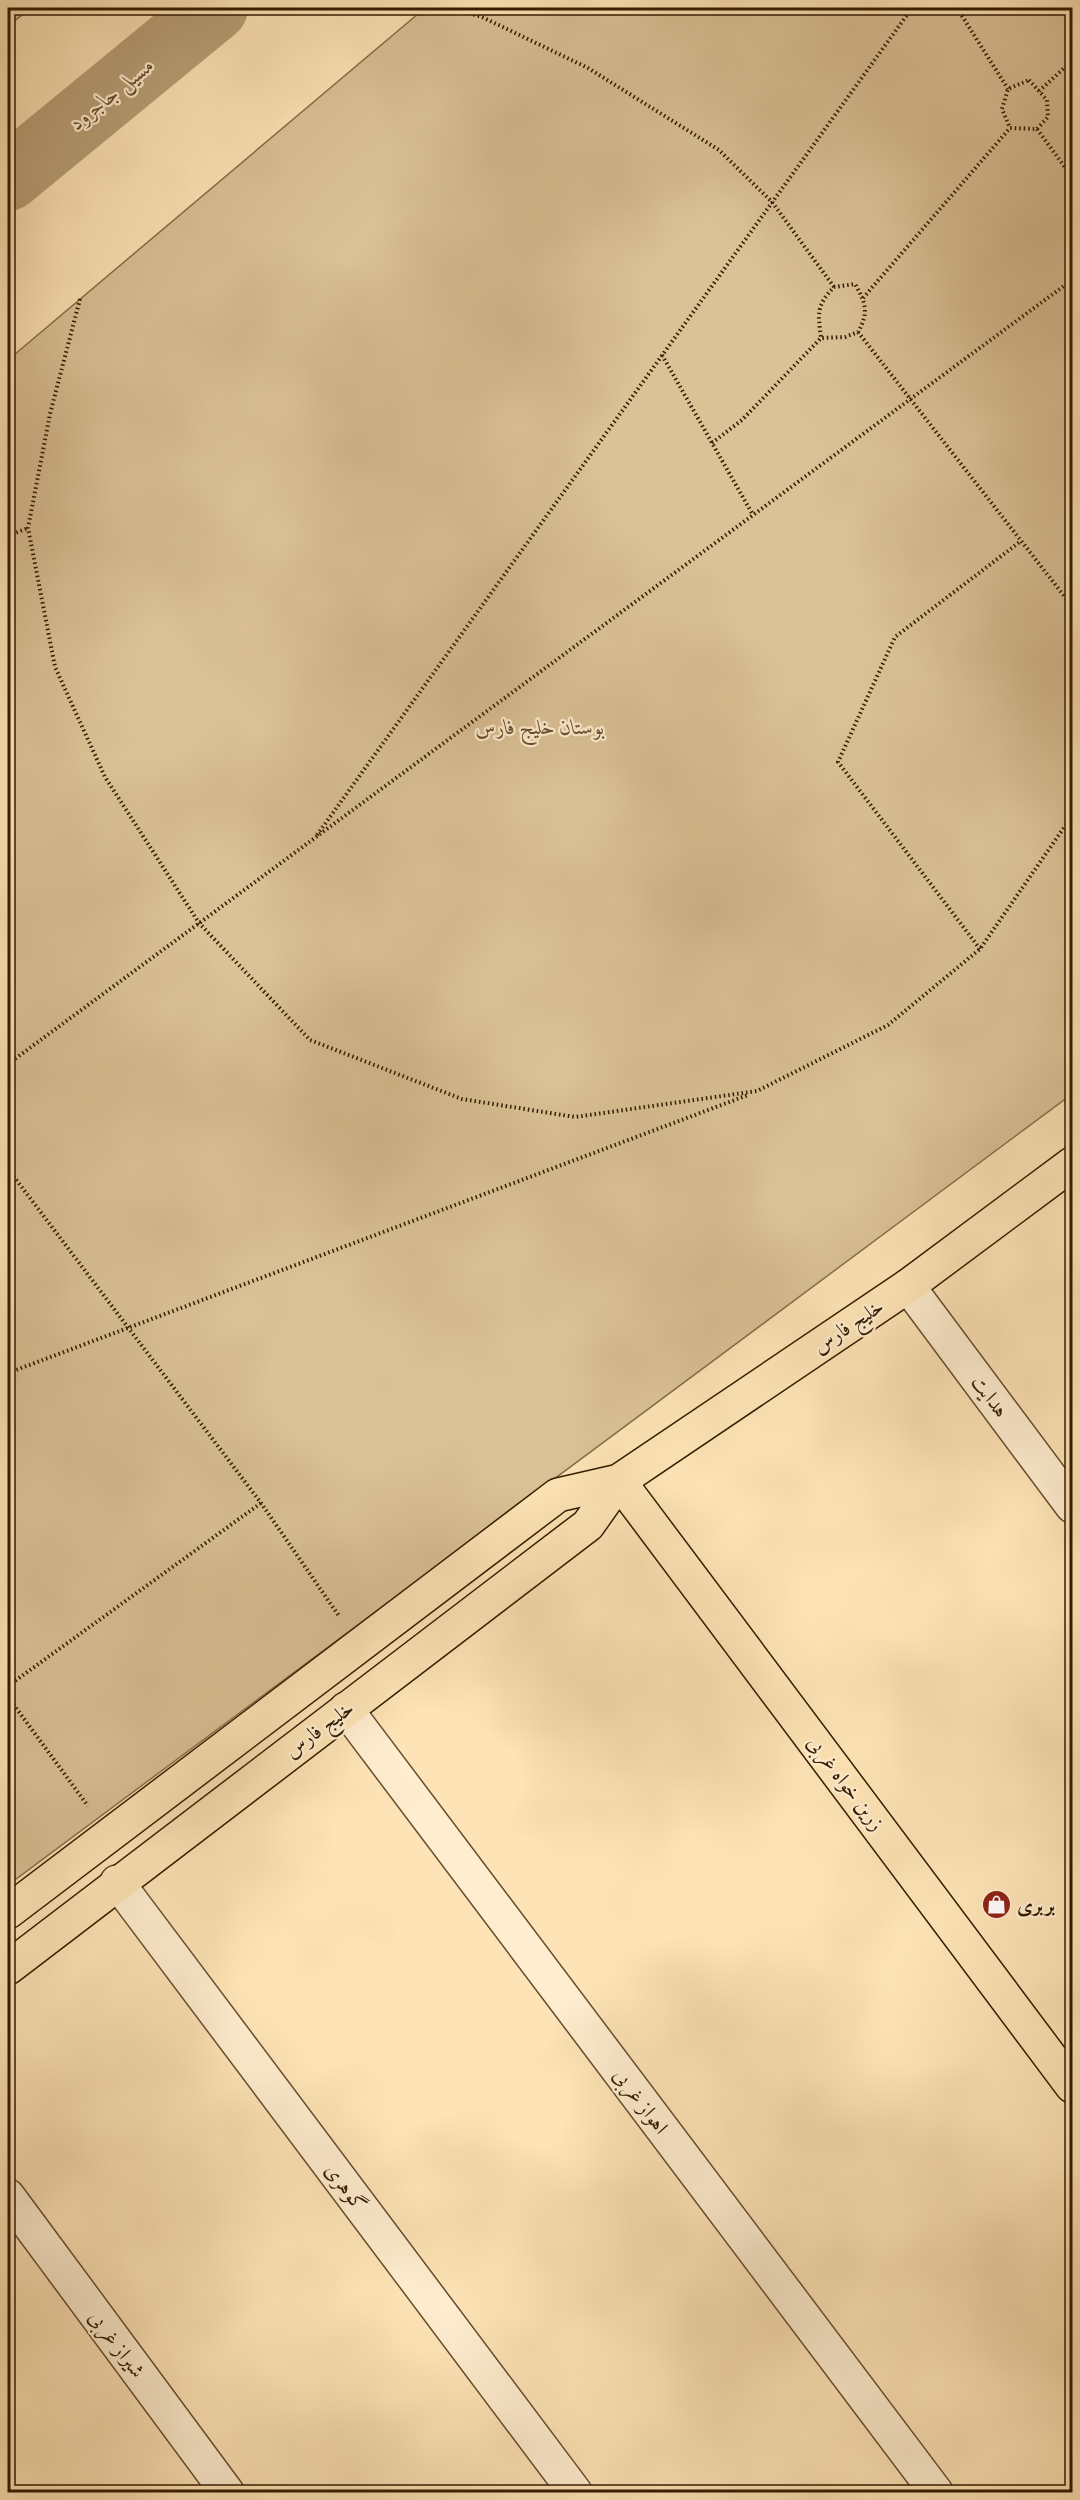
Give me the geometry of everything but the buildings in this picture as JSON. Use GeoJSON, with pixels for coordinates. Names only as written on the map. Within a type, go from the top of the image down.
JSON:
{"type":"FeatureCollection","features":[{"type":"Feature","properties":{"kind":"main road","name":"خلیج فارس"},"geometry":{"type":"LineString","coordinates":[[8,1912],[558,1495],[619,1480],[908,1286],[1072,1164]]}},
{"type":"Feature","properties":{"kind":"main road","name":"خلیج فارس"},"geometry":{"type":"LineString","coordinates":[[8,1968],[117,1882],[588,1525],[619,1480]]}},
{"type":"Feature","properties":{"kind":"main road","name":"زرین خواه غربی"},"geometry":{"type":"LineString","coordinates":[[619,1480],[1072,2086]]}},
{"type":"Feature","properties":{"kind":"street","name":"هدایت"},"geometry":{"type":"LineString","coordinates":[[908,1286],[1072,1506]]}},
{"type":"Feature","properties":{"kind":"street","name":"اهواز غربی"},"geometry":{"type":"LineString","coordinates":[[346,1709],[936,2493]]}},
{"type":"Feature","properties":{"kind":"street","name":"گوهری"},"geometry":{"type":"LineString","coordinates":[[117,1882],[575,2493]]}},
{"type":"Feature","properties":{"kind":"street","name":"شیراز غربی"},"geometry":{"type":"LineString","coordinates":[[8,2196],[227,2493]]}},
{"type":"Feature","properties":{"kind":"path"},"geometry":{"type":"LineString","coordinates":[[452,8],[482,17],[588,68],[719,150],[772,202],[834,287]]}},
{"type":"Feature","properties":{"kind":"path"},"geometry":{"type":"LineString","coordinates":[[314,839],[912,8]]}},
{"type":"Feature","properties":{"kind":"path"},"geometry":{"type":"LineString","coordinates":[[957,8],[1008,89],[1002,109],[1010,128]]}},
{"type":"Feature","properties":{"kind":"path"},"geometry":{"type":"LineString","coordinates":[[1039,91],[1072,61]]}},
{"type":"Feature","properties":{"kind":"path"},"geometry":{"type":"LineString","coordinates":[[1008,89],[1029,80],[1047,100],[1048,117],[1037,129],[1010,128]]}},
{"type":"Feature","properties":{"kind":"path"},"geometry":{"type":"LineString","coordinates":[[863,298],[1010,128]]}},
{"type":"Feature","properties":{"kind":"path"},"geometry":{"type":"LineString","coordinates":[[1037,129],[1072,177]]}},
{"type":"Feature","properties":{"kind":"path"},"geometry":{"type":"LineString","coordinates":[[8,1064],[1072,280]]}},
{"type":"Feature","properties":{"kind":"path"},"geometry":{"type":"LineString","coordinates":[[712,443],[742,420],[821,338],[845,337],[858,332],[866,318],[863,298],[855,284],[834,287],[820,302],[818,318],[821,338]]}},
{"type":"Feature","properties":{"kind":"path"},"geometry":{"type":"LineString","coordinates":[[80,299],[50,414],[28,528],[55,667],[105,777],[199,923],[310,1040],[462,1100],[575,1117],[757,1091]]}},
{"type":"Feature","properties":{"kind":"path"},"geometry":{"type":"LineString","coordinates":[[858,332],[1072,606]]}},
{"type":"Feature","properties":{"kind":"path"},"geometry":{"type":"LineString","coordinates":[[662,355],[753,515]]}},
{"type":"Feature","properties":{"kind":"path"},"geometry":{"type":"LineString","coordinates":[[8,536],[28,528]]}},
{"type":"Feature","properties":{"kind":"path"},"geometry":{"type":"LineString","coordinates":[[980,949],[838,762],[896,637],[1021,541]]}},
{"type":"Feature","properties":{"kind":"path"},"geometry":{"type":"LineString","coordinates":[[8,1373],[757,1091],[888,1025],[980,949],[1072,816]]}},
{"type":"Feature","properties":{"kind":"path"},"geometry":{"type":"LineString","coordinates":[[8,1169],[126,1328],[261,1503],[344,1622]]}},
{"type":"Feature","properties":{"kind":"path"},"geometry":{"type":"LineString","coordinates":[[8,1686],[261,1503]]}},
{"type":"Feature","properties":{"kind":"path"},"geometry":{"type":"LineString","coordinates":[[8,1697],[90,1809]]}},
{"type":"Feature","properties":{"kind":"green space"},"geometry":{"type":"Polygon","coordinates":[[[8,8],[31,8],[8,26],[8,8]]]}},
{"type":"Feature","properties":{"kind":"green space","name":"بوستان خلیج فارس"},"geometry":{"type":"Polygon","coordinates":[[[425,8],[1072,8],[1072,1094],[8,1885],[8,360],[425,8]]]}},
{"type":"Feature","properties":{"kind":"waterway","name":"مسیل جاجرود"},"geometry":{"type":"LineString","coordinates":[[8,178],[215,8]]}},
{"type":"Feature","properties":{"kind":"place","name":"بربری"},"geometry":{"type":"Point","coordinates":[996,1905]}}]}
